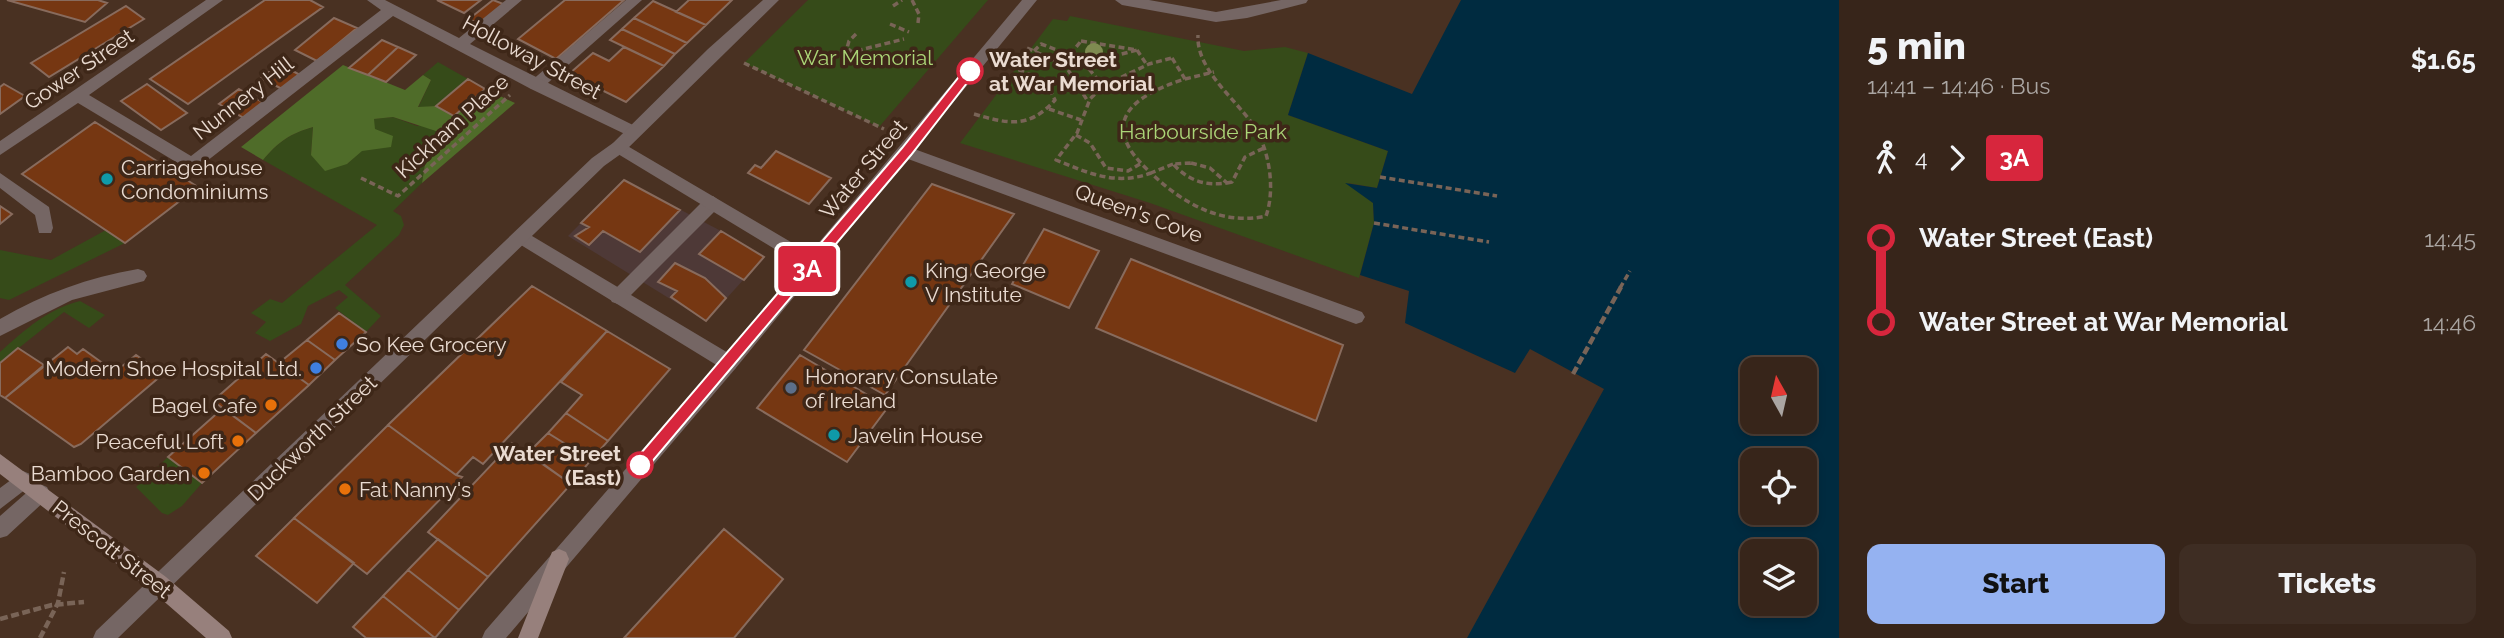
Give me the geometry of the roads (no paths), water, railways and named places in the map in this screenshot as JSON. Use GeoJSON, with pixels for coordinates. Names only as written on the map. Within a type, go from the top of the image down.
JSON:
{"type":"FeatureCollection","features":[{"type":"Feature","properties":{"kind":"main road","name":"Prescott Street"},"geometry":{"type":"LineString","coordinates":[[0,463],[159,584],[222,638]]}},
{"type":"Feature","properties":{"kind":"main road"},"geometry":{"type":"LineString","coordinates":[[528,638],[532,624],[554,584],[559,559]]}},
{"type":"Feature","properties":{"kind":"street"},"geometry":{"type":"LineString","coordinates":[[190,0],[212,3]]}},
{"type":"Feature","properties":{"kind":"street","name":"Holloway Street"},"geometry":{"type":"LineString","coordinates":[[374,0],[531,83],[634,132]]}},
{"type":"Feature","properties":{"kind":"street"},"geometry":{"type":"LineString","coordinates":[[461,44],[515,0]]}},
{"type":"Feature","properties":{"kind":"street"},"geometry":{"type":"LineString","coordinates":[[531,83],[635,0]]}},
{"type":"Feature","properties":{"kind":"street","name":"Duckworth Street"},"geometry":{"type":"LineString","coordinates":[[103,638],[598,162],[619,146],[713,53],[772,0]]}},
{"type":"Feature","properties":{"kind":"street","name":"Water Street"},"geometry":{"type":"LineString","coordinates":[[492,638],[729,363],[1030,0]]}},
{"type":"Feature","properties":{"kind":"street"},"geometry":{"type":"LineString","coordinates":[[1122,0],[1216,17],[1247,13],[1301,0]]}},
{"type":"Feature","properties":{"kind":"street","name":"Gower Street"},"geometry":{"type":"LineString","coordinates":[[0,149],[212,3]]}},
{"type":"Feature","properties":{"kind":"street","name":"Nunnery Hill"},"geometry":{"type":"LineString","coordinates":[[79,96],[192,164],[392,9]]}},
{"type":"Feature","properties":{"kind":"street"},"geometry":{"type":"LineString","coordinates":[[619,146],[812,262]]}},
{"type":"Feature","properties":{"kind":"street","name":"Queen's Cove"},"geometry":{"type":"LineString","coordinates":[[906,152],[1356,317]]}},
{"type":"Feature","properties":{"kind":"street"},"geometry":{"type":"LineString","coordinates":[[0,179],[44,212],[45,228]]}},
{"type":"Feature","properties":{"kind":"street"},"geometry":{"type":"LineString","coordinates":[[618,297],[713,202]]}},
{"type":"Feature","properties":{"kind":"street"},"geometry":{"type":"LineString","coordinates":[[522,237],[729,363]]}},
{"type":"Feature","properties":{"kind":"street"},"geometry":{"type":"LineString","coordinates":[[0,328],[46,301],[107,280],[138,276]]}},
{"type":"Feature","properties":{"kind":"street"},"geometry":{"type":"LineString","coordinates":[[0,500],[23,480]]}},
{"type":"Feature","properties":{"kind":"street"},"geometry":{"type":"LineString","coordinates":[[0,529],[40,493]]}},
{"type":"Feature","properties":{"kind":"water"},"geometry":{"type":"Polygon","coordinates":[[[1461,0],[1839,0],[1839,638],[1467,638],[1604,389],[1530,349],[1515,373],[1405,323],[1409,291],[1360,275],[1374,223],[1373,203],[1345,183],[1377,188],[1388,151],[1288,115],[1308,53],[1412,94],[1461,0]]]}},
{"type":"Feature","properties":{"kind":"place","name":"Water Street at War Memorial"},"geometry":{"type":"Point","coordinates":[970,71]}},
{"type":"Feature","properties":{"kind":"place","name":"Carriagehouse Condominiums"},"geometry":{"type":"Point","coordinates":[107,179]}},
{"type":"Feature","properties":{"kind":"place","name":"King George V Institute"},"geometry":{"type":"Point","coordinates":[911,282]}},
{"type":"Feature","properties":{"kind":"place","name":"So Kee Grocery"},"geometry":{"type":"Point","coordinates":[342,344]}},
{"type":"Feature","properties":{"kind":"place","name":"Modern Shoe Hospital Ltd."},"geometry":{"type":"Point","coordinates":[316,368]}},
{"type":"Feature","properties":{"kind":"place","name":"Honorary Consulate of Ireland"},"geometry":{"type":"Point","coordinates":[791,388]}},
{"type":"Feature","properties":{"kind":"place","name":"Bagel Cafe"},"geometry":{"type":"Point","coordinates":[271,405]}},
{"type":"Feature","properties":{"kind":"place","name":"Javelin House"},"geometry":{"type":"Point","coordinates":[834,435]}},
{"type":"Feature","properties":{"kind":"place","name":"Peaceful Loft"},"geometry":{"type":"Point","coordinates":[238,441]}},
{"type":"Feature","properties":{"kind":"place","name":"Water Street (East)"},"geometry":{"type":"Point","coordinates":[640,465]}},
{"type":"Feature","properties":{"kind":"place","name":"Bamboo Garden"},"geometry":{"type":"Point","coordinates":[204,473]}},
{"type":"Feature","properties":{"kind":"place","name":"Fat Nanny's"},"geometry":{"type":"Point","coordinates":[345,489]}},
{"type":"Feature","properties":{"kind":"park label","name":"War Memorial"},"geometry":{"type":"Point","coordinates":[865,57]}},
{"type":"Feature","properties":{"kind":"park label","name":"Harbourside Park"},"geometry":{"type":"Point","coordinates":[1203,131]}}]}
